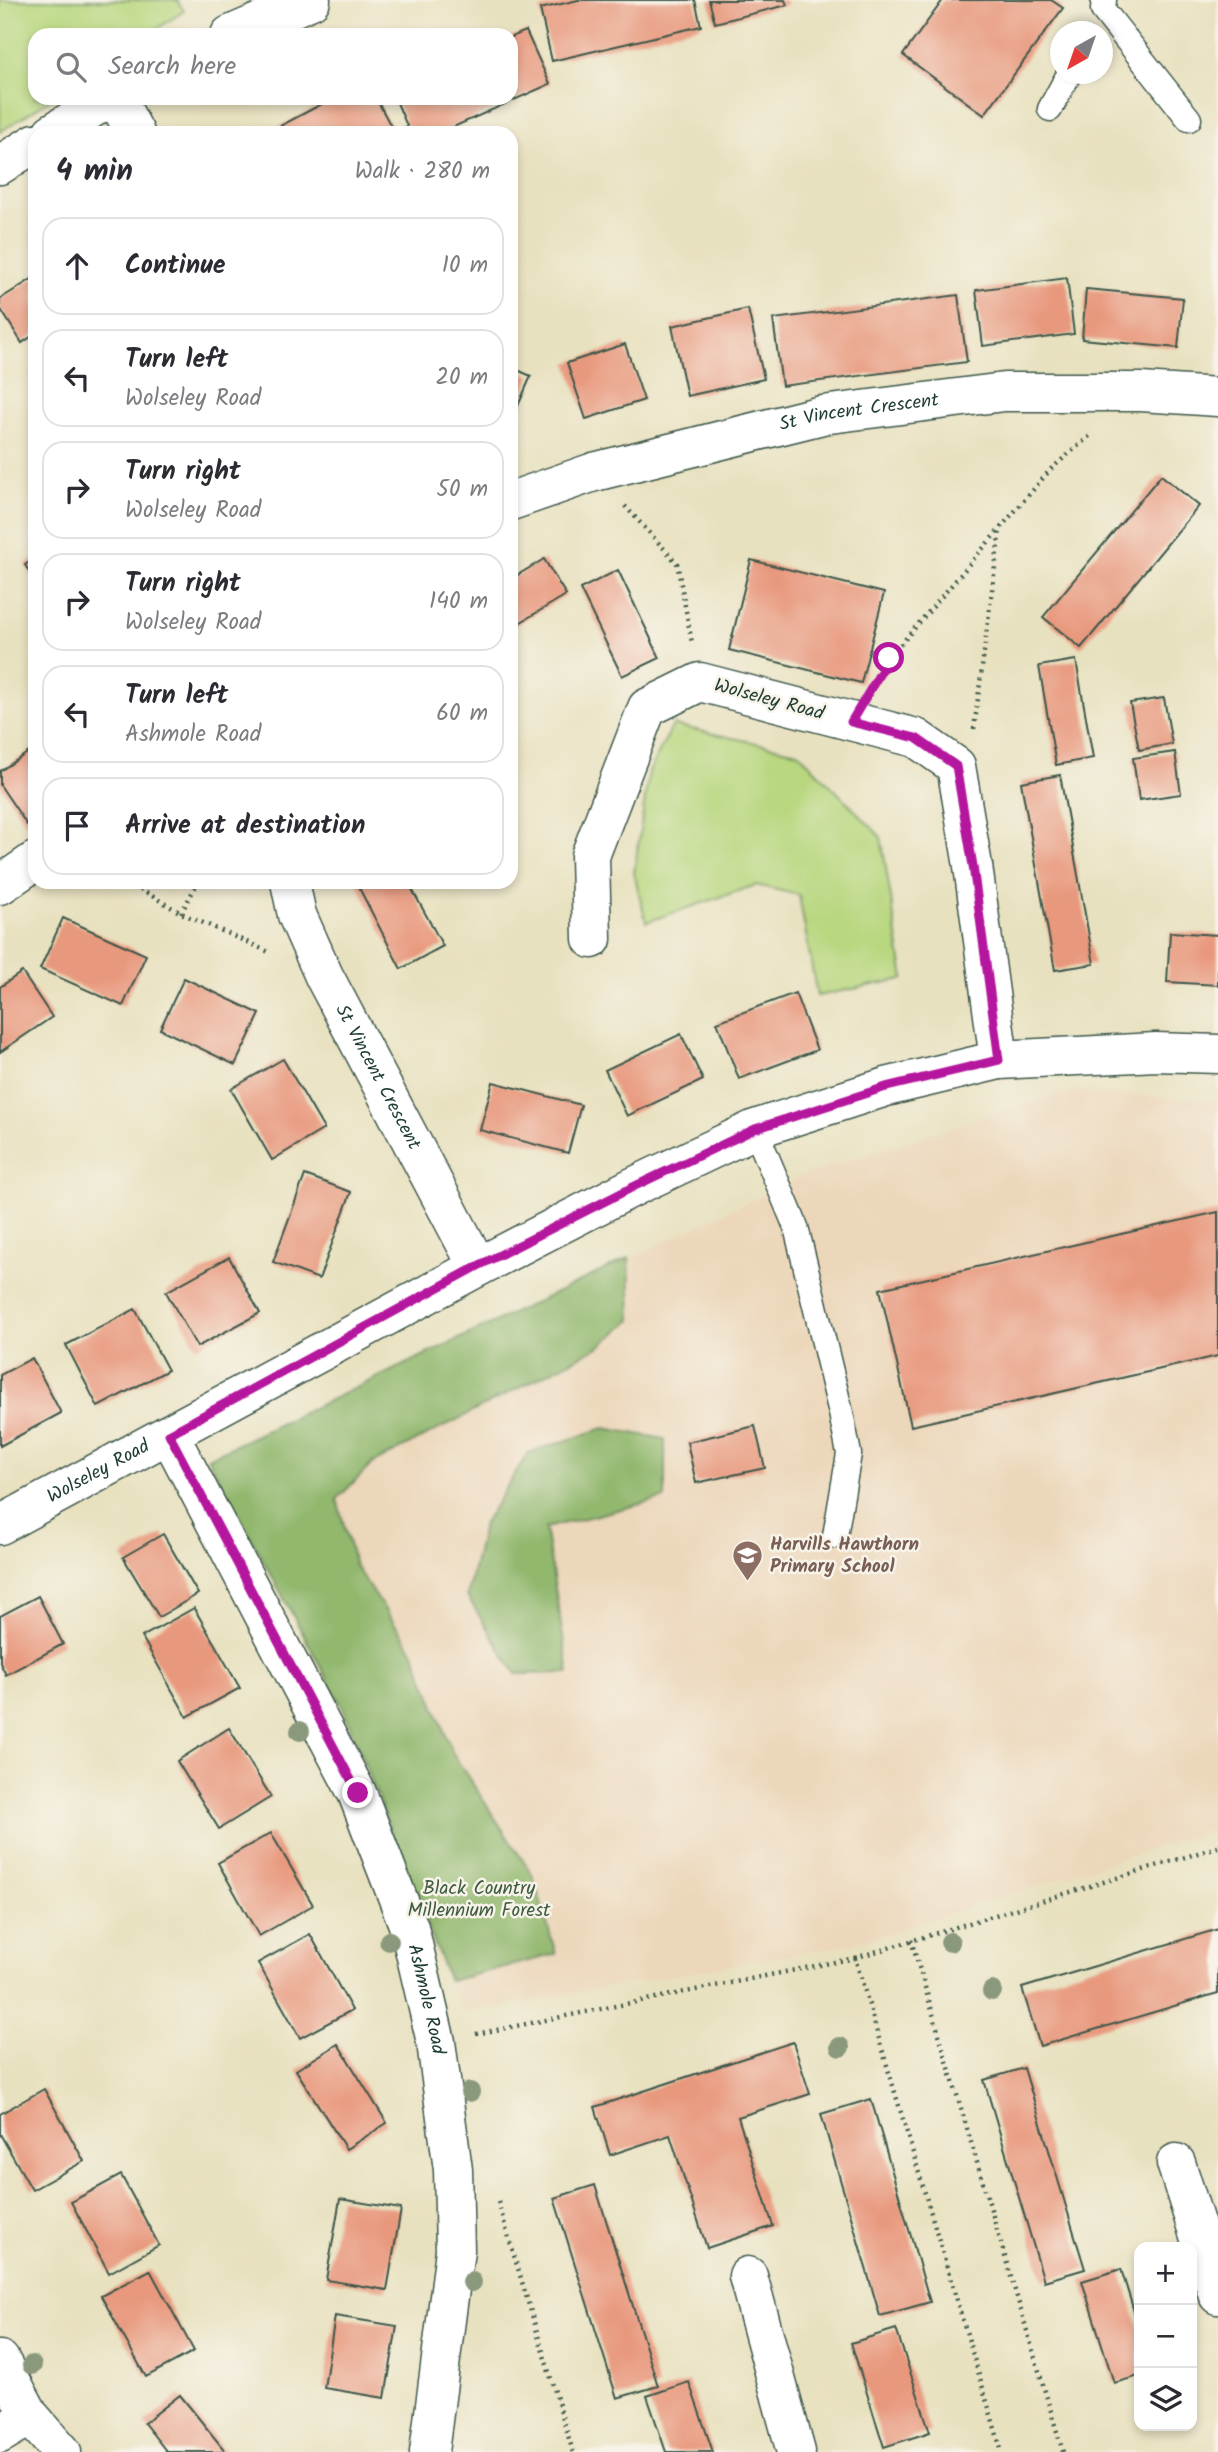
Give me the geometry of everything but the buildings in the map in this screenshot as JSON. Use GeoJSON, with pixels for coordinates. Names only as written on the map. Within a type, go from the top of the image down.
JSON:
{"type":"FeatureCollection","features":[{"type":"Feature","properties":{"kind":"street"},"geometry":{"type":"LineString","coordinates":[[246,28],[311,0]]}},
{"type":"Feature","properties":{"kind":"street"},"geometry":{"type":"LineString","coordinates":[[63,126],[98,105]]}},
{"type":"Feature","properties":{"kind":"street"},"geometry":{"type":"LineString","coordinates":[[121,105],[131,126]]}},
{"type":"Feature","properties":{"kind":"street"},"geometry":{"type":"LineString","coordinates":[[0,165],[28,147]]}},
{"type":"Feature","properties":{"kind":"street","name":"St Vincent Crescent"},"geometry":{"type":"LineString","coordinates":[[518,499],[594,472],[822,415],[1004,392],[1141,392],[1218,397]]}},
{"type":"Feature","properties":{"kind":"street","name":"Wolseley Road"},"geometry":{"type":"LineString","coordinates":[[592,939],[590,856],[647,708],[700,682],[916,738],[956,766],[973,866],[999,1060]]}},
{"type":"Feature","properties":{"kind":"street"},"geometry":{"type":"LineString","coordinates":[[0,885],[28,866]]}},
{"type":"Feature","properties":{"kind":"street","name":"St Vincent Crescent"},"geometry":{"type":"LineString","coordinates":[[291,889],[297,915],[324,976],[478,1266]]}},
{"type":"Feature","properties":{"kind":"street","name":"Wolseley Road"},"geometry":{"type":"LineString","coordinates":[[0,1525],[478,1266],[635,1186],[755,1129],[886,1087],[999,1060],[1156,1052],[1218,1054]]}},
{"type":"Feature","properties":{"kind":"street","name":"Ashmole Road"},"geometry":{"type":"LineString","coordinates":[[169,1434],[358,1793],[409,1927],[436,2042],[453,2170],[455,2250],[429,2452]]}},
{"type":"Feature","properties":{"kind":"street"},"geometry":{"type":"LineString","coordinates":[[1176,2163],[1218,2295]]}},
{"type":"Feature","properties":{"kind":"street"},"geometry":{"type":"LineString","coordinates":[[748,2276],[796,2452]]}},
{"type":"Feature","properties":{"kind":"street"},"geometry":{"type":"LineString","coordinates":[[0,2360],[15,2425],[62,2452]]}},
{"type":"Feature","properties":{"kind":"lane"},"geometry":{"type":"LineString","coordinates":[[1100,14],[1189,119]]}},
{"type":"Feature","properties":{"kind":"lane"},"geometry":{"type":"LineString","coordinates":[[1050,109],[1064,84]]}},
{"type":"Feature","properties":{"kind":"lane"},"geometry":{"type":"LineString","coordinates":[[755,1129],[796,1227],[841,1413],[849,1454],[835,1536]]}},
{"type":"Feature","properties":{"kind":"path"},"geometry":{"type":"LineString","coordinates":[[851,722],[889,658],[1000,528],[1051,470],[1141,392]]}},
{"type":"Feature","properties":{"kind":"path"},"geometry":{"type":"LineString","coordinates":[[594,472],[677,563],[700,682]]}},
{"type":"Feature","properties":{"kind":"path"},"geometry":{"type":"LineString","coordinates":[[973,737],[1000,528]]}},
{"type":"Feature","properties":{"kind":"path"},"geometry":{"type":"LineString","coordinates":[[140,889],[181,913],[324,976]]}},
{"type":"Feature","properties":{"kind":"path"},"geometry":{"type":"LineString","coordinates":[[181,913],[194,889]]}},
{"type":"Feature","properties":{"kind":"path"},"geometry":{"type":"LineString","coordinates":[[436,2042],[855,1958],[1218,1847]]}},
{"type":"Feature","properties":{"kind":"path"},"geometry":{"type":"LineString","coordinates":[[911,1941],[1063,2452]]}},
{"type":"Feature","properties":{"kind":"path"},"geometry":{"type":"LineString","coordinates":[[855,1958],[1002,2452]]}},
{"type":"Feature","properties":{"kind":"path"},"geometry":{"type":"LineString","coordinates":[[453,2170],[495,2193],[573,2452]]}},
{"type":"Feature","properties":{"kind":"shaded area","name":"Harvills Hawthorn Primary School"},"geometry":{"type":"Polygon","coordinates":[[[1066,1091],[1218,1101],[1218,1828],[857,1943],[461,2013],[343,1708],[208,1458],[811,1172],[1066,1091]]]}},
{"type":"Feature","properties":{"kind":"green space"},"geometry":{"type":"Polygon","coordinates":[[[0,0],[177,0],[184,11],[158,28],[28,28],[28,105],[41,105],[0,132],[0,0]]]}},
{"type":"Feature","properties":{"kind":"green space"},"geometry":{"type":"Polygon","coordinates":[[[673,725],[798,752],[881,837],[904,979],[817,996],[799,895],[756,885],[646,922],[634,873],[649,772],[673,725]]]}},
{"type":"Feature","properties":{"kind":"green space","name":"Black Country Millennium Forest"},"geometry":{"type":"Polygon","coordinates":[[[629,1258],[631,1320],[600,1346],[373,1463],[337,1499],[355,1566],[414,1652],[453,1754],[533,1876],[556,1954],[449,1981],[343,1708],[208,1458],[629,1258]]]}},
{"type":"Feature","properties":{"kind":"green space"},"geometry":{"type":"Polygon","coordinates":[[[604,1428],[665,1439],[665,1498],[545,1528],[569,1673],[516,1674],[467,1596],[483,1525],[528,1453],[604,1428]]]}},
{"type":"Feature","properties":{"kind":"place","name":"Harvills Hawthorn Primary School"},"geometry":{"type":"Point","coordinates":[747,1583]}},
{"type":"Feature","properties":{"kind":"route"},"geometry":{"type":"LineString","coordinates":[[358,1793],[169,1434],[478,1266],[635,1186],[755,1129],[886,1087],[999,1060],[973,866],[956,766],[916,738],[851,722],[889,658]]}}]}
